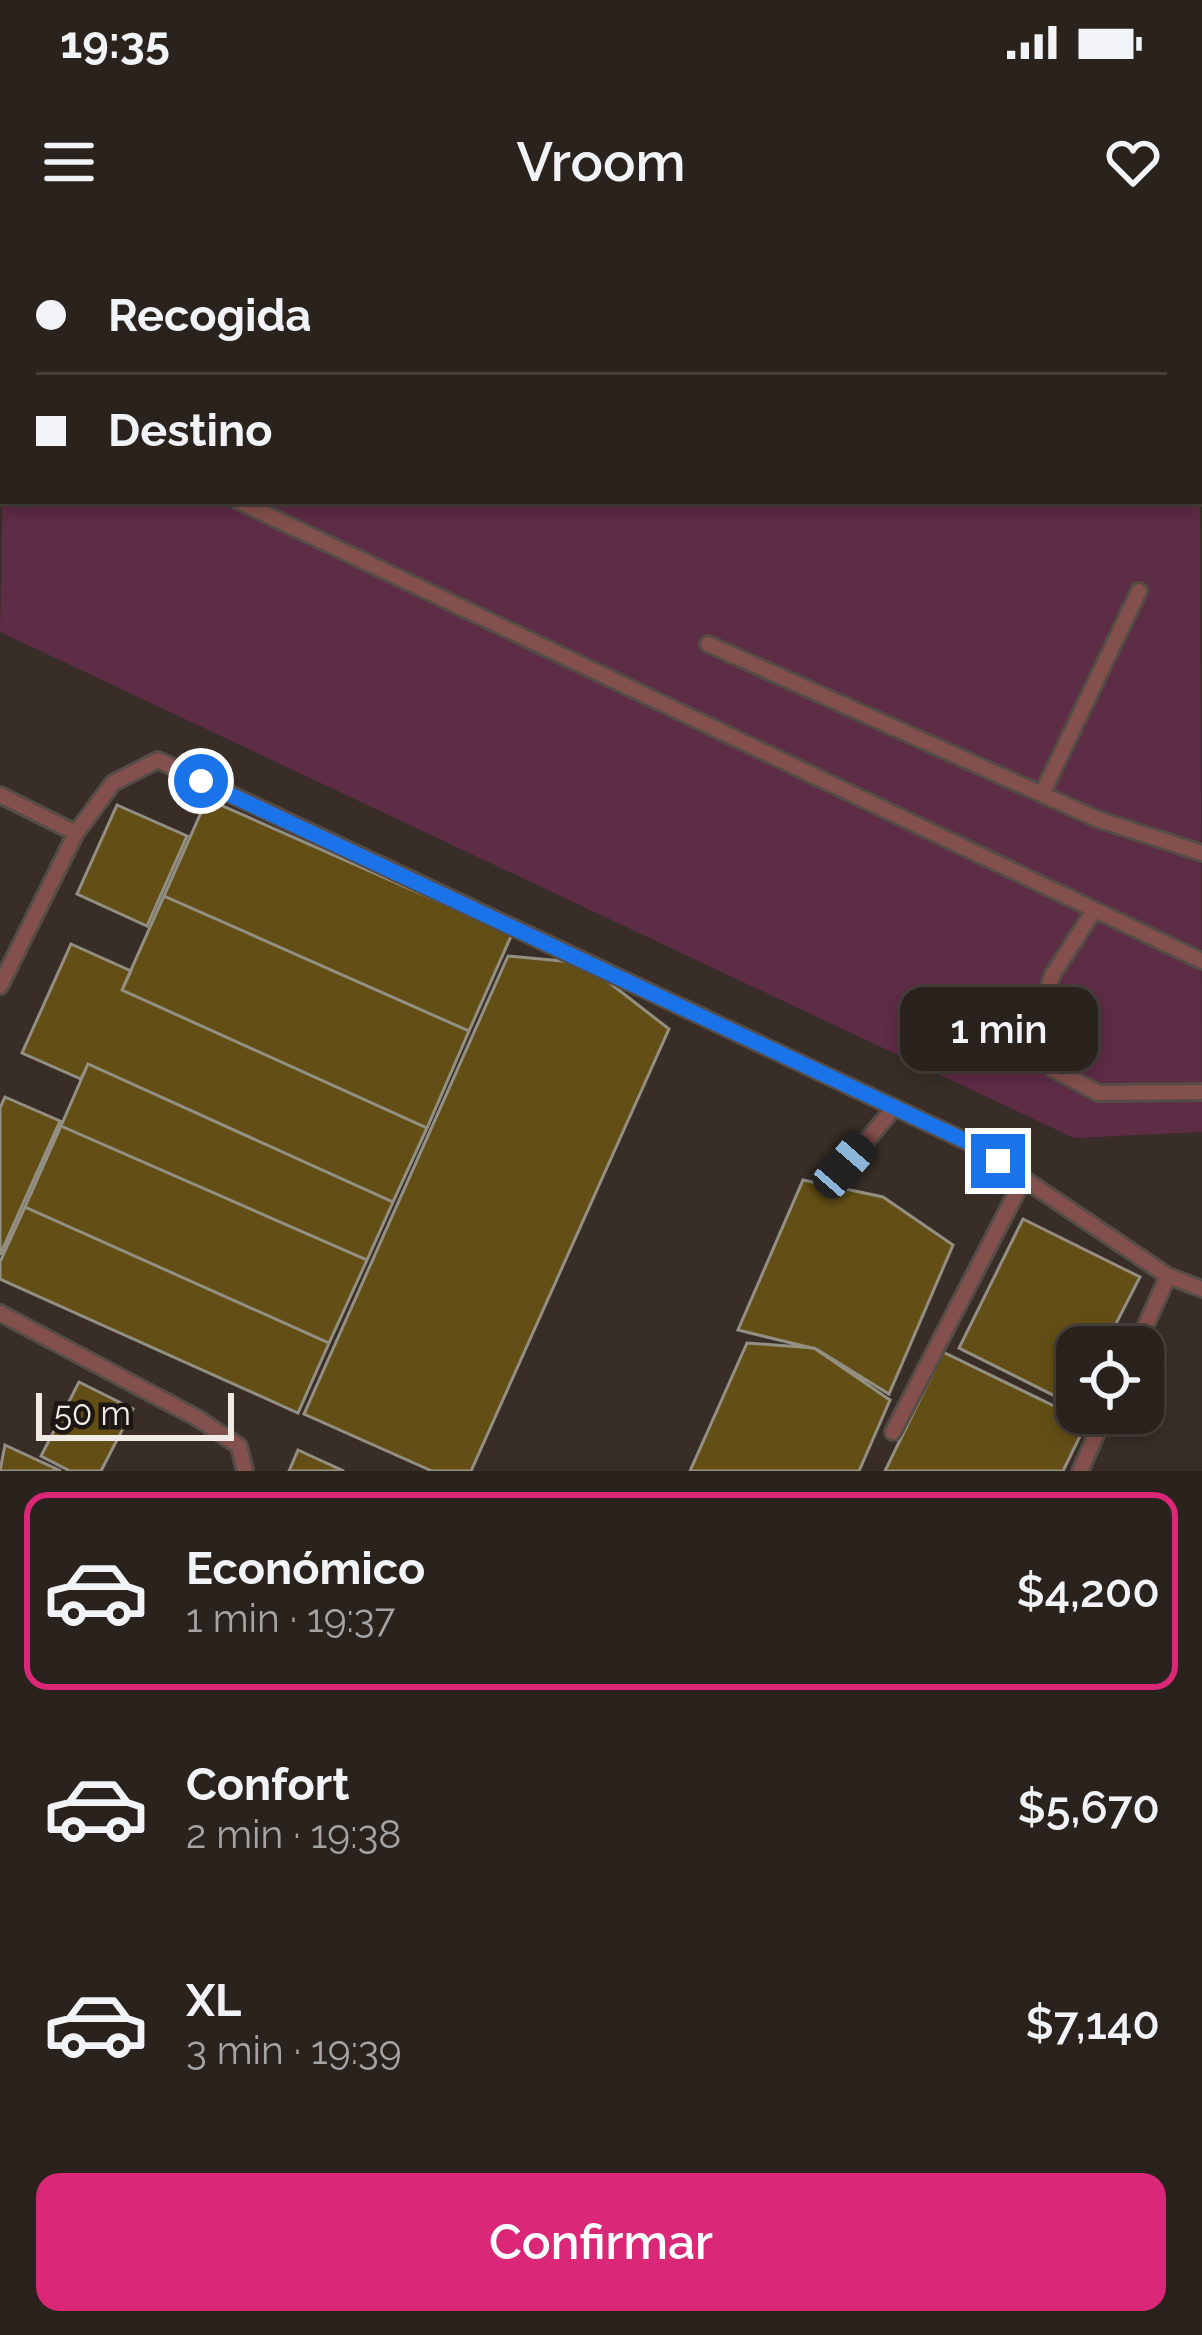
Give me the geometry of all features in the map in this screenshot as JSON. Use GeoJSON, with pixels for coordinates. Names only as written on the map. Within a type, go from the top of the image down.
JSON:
{"type":"FeatureCollection","features":[{"type":"Feature","properties":{"kind":"lane"},"geometry":{"type":"LineString","coordinates":[[244,504],[1202,961]]}},
{"type":"Feature","properties":{"kind":"lane"},"geometry":{"type":"LineString","coordinates":[[1042,794],[1139,591]]}},
{"type":"Feature","properties":{"kind":"lane"},"geometry":{"type":"LineString","coordinates":[[708,644],[1097,818],[1202,853]]}},
{"type":"Feature","properties":{"kind":"lane"},"geometry":{"type":"LineString","coordinates":[[0,986],[76,833],[113,783],[158,760],[972,1144],[1168,1276],[1202,1289]]}},
{"type":"Feature","properties":{"kind":"lane"},"geometry":{"type":"LineString","coordinates":[[0,796],[76,833]]}},
{"type":"Feature","properties":{"kind":"lane"},"geometry":{"type":"LineString","coordinates":[[1093,912],[1053,974],[1035,1025],[1052,1069],[1098,1094],[1202,1092]]}},
{"type":"Feature","properties":{"kind":"lane"},"geometry":{"type":"LineString","coordinates":[[844,1166],[894,1108]]}},
{"type":"Feature","properties":{"kind":"lane"},"geometry":{"type":"LineString","coordinates":[[893,1432],[1024,1178]]}},
{"type":"Feature","properties":{"kind":"lane"},"geometry":{"type":"LineString","coordinates":[[1145,1326],[1168,1276]]}},
{"type":"Feature","properties":{"kind":"lane"},"geometry":{"type":"LineString","coordinates":[[0,1313],[219,1432],[239,1446],[245,1471]]}},
{"type":"Feature","properties":{"kind":"lane"},"geometry":{"type":"LineString","coordinates":[[1080,1471],[1097,1434]]}},
{"type":"Feature","properties":{"kind":"shaded area"},"geometry":{"type":"Polygon","coordinates":[[[2,504],[1200,504],[1202,1132],[1074,1138],[0,632],[2,504]]]}},
{"type":"Feature","properties":{"kind":"building"},"geometry":{"type":"Polygon","coordinates":[[[207,799],[512,934],[469,1031],[164,896],[207,799]]]}},
{"type":"Feature","properties":{"kind":"building"},"geometry":{"type":"Polygon","coordinates":[[[117,805],[187,836],[147,926],[77,894],[117,805]]]}},
{"type":"Feature","properties":{"kind":"building"},"geometry":{"type":"Polygon","coordinates":[[[164,896],[469,1031],[427,1128],[122,990],[164,896]]]}},
{"type":"Feature","properties":{"kind":"building"},"geometry":{"type":"Polygon","coordinates":[[[71,944],[131,971],[122,990],[427,1128],[393,1202],[88,1064],[81,1079],[22,1053],[71,944]]]}},
{"type":"Feature","properties":{"kind":"building"},"geometry":{"type":"Polygon","coordinates":[[[508,956],[584,963],[669,1029],[471,1471],[432,1471],[304,1414],[508,956]]]}},
{"type":"Feature","properties":{"kind":"building"},"geometry":{"type":"Polygon","coordinates":[[[88,1064],[393,1202],[367,1260],[61,1126],[88,1064]]]}},
{"type":"Feature","properties":{"kind":"building"},"geometry":{"type":"Polygon","coordinates":[[[5,1097],[60,1121],[0,1255],[0,1108],[5,1097]]]}},
{"type":"Feature","properties":{"kind":"building"},"geometry":{"type":"Polygon","coordinates":[[[61,1126],[367,1260],[329,1343],[25,1207],[61,1126]]]}},
{"type":"Feature","properties":{"kind":"building"},"geometry":{"type":"Polygon","coordinates":[[[803,1180],[883,1197],[953,1245],[889,1394],[816,1349],[738,1330],[803,1180]]]}},
{"type":"Feature","properties":{"kind":"building"},"geometry":{"type":"Polygon","coordinates":[[[25,1207],[329,1343],[298,1413],[0,1279],[0,1262],[25,1207]]]}},
{"type":"Feature","properties":{"kind":"building"},"geometry":{"type":"Polygon","coordinates":[[[1023,1219],[1140,1277],[1115,1326],[1056,1326],[1056,1396],[959,1348],[1023,1219]]]}},
{"type":"Feature","properties":{"kind":"building"},"geometry":{"type":"Polygon","coordinates":[[[747,1343],[814,1348],[890,1400],[859,1471],[690,1471],[747,1343]]]}},
{"type":"Feature","properties":{"kind":"building"},"geometry":{"type":"Polygon","coordinates":[[[943,1352],[1056,1407],[1056,1434],[1081,1434],[1063,1471],[885,1471],[943,1352]]]}},
{"type":"Feature","properties":{"kind":"building"},"geometry":{"type":"Polygon","coordinates":[[[79,1382],[133,1409],[101,1471],[70,1471],[41,1456],[79,1382]]]}},
{"type":"Feature","properties":{"kind":"building"},"geometry":{"type":"Polygon","coordinates":[[[5,1445],[61,1471],[0,1471],[5,1445]]]}},
{"type":"Feature","properties":{"kind":"building"},"geometry":{"type":"Polygon","coordinates":[[[298,1450],[344,1471],[289,1471],[298,1450]]]}},
{"type":"Feature","properties":{"kind":"route"},"geometry":{"type":"LineString","coordinates":[[201,781],[972,1144],[998,1161]]}}]}
